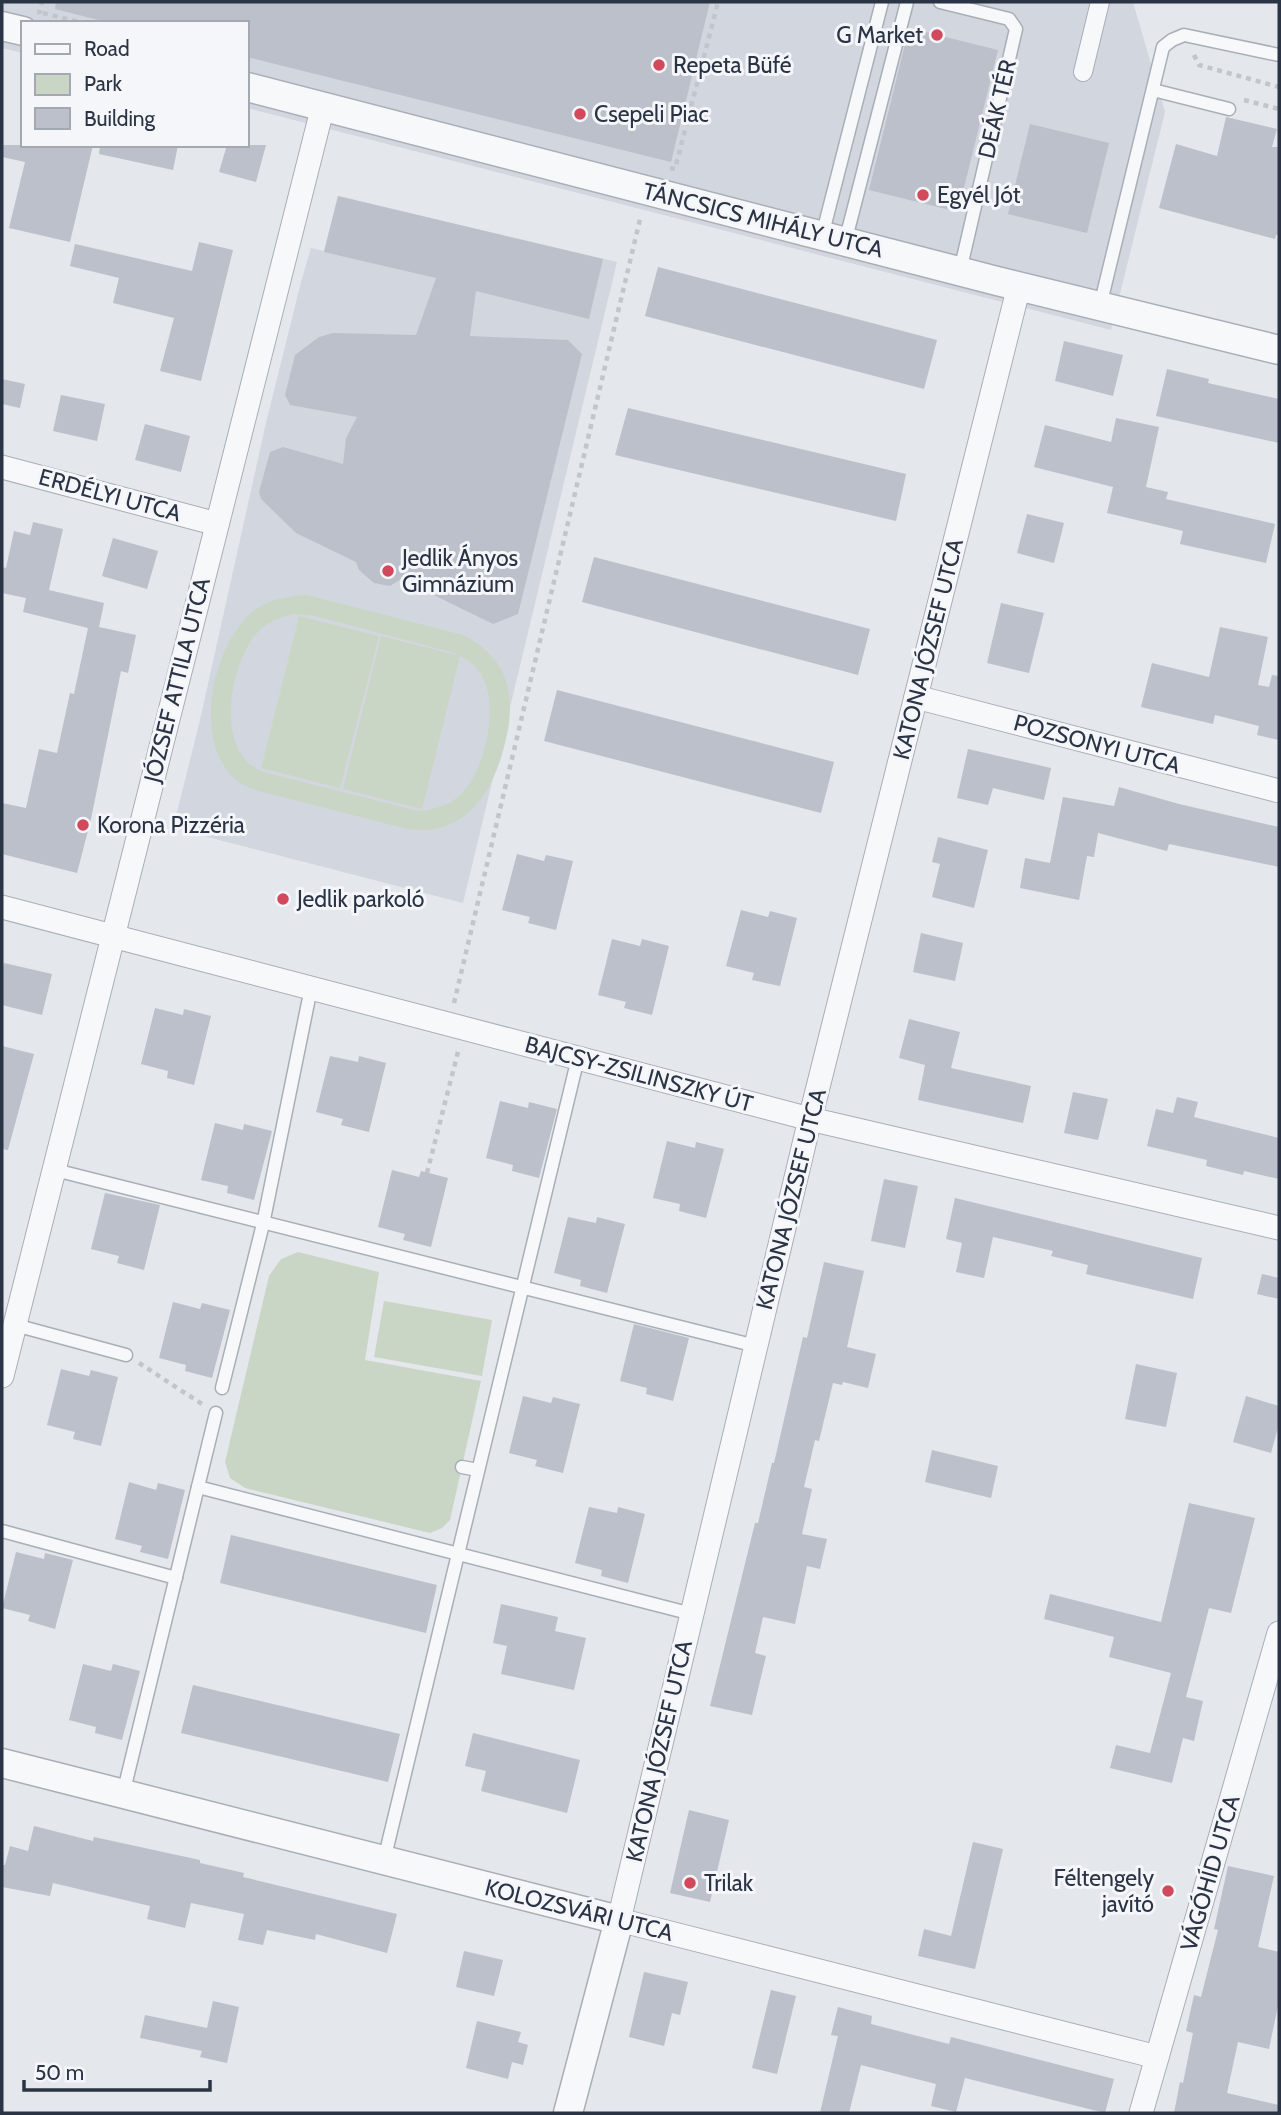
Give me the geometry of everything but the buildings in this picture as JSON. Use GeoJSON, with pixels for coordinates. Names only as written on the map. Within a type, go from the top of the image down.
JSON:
{"type":"FeatureCollection","features":[{"type":"Feature","properties":{"kind":"street"},"geometry":{"type":"LineString","coordinates":[[1083,72],[1100,2]]}},
{"type":"Feature","properties":{"kind":"street"},"geometry":{"type":"LineString","coordinates":[[2,26],[21,23]]}},
{"type":"Feature","properties":{"kind":"street","name":"TÁNCSICS MIHÁLY UTCA"},"geometry":{"type":"LineString","coordinates":[[248,87],[834,239],[1279,350]]}},
{"type":"Feature","properties":{"kind":"street","name":"JÓZSEF ATTILA UTCA"},"geometry":{"type":"LineString","coordinates":[[2,1376],[9,1337],[55,1170],[112,935],[323,106]]}},
{"type":"Feature","properties":{"kind":"street","name":"KATONA JÓZSEF UTCA"},"geometry":{"type":"LineString","coordinates":[[568,2113],[619,1920],[810,1119],[1019,286]]}},
{"type":"Feature","properties":{"kind":"street","name":"ERDÉLYI UTCA"},"geometry":{"type":"LineString","coordinates":[[2,467],[217,524]]}},
{"type":"Feature","properties":{"kind":"street","name":"POZSONYI UTCA"},"geometry":{"type":"LineString","coordinates":[[916,697],[1279,791]]}},
{"type":"Feature","properties":{"kind":"street","name":"BAJCSY-ZSILINSZKY ÚT"},"geometry":{"type":"LineString","coordinates":[[2,907],[810,1119],[1279,1228]]}},
{"type":"Feature","properties":{"kind":"street","name":"VÁGÓHÍD UTCA"},"geometry":{"type":"LineString","coordinates":[[1141,2113],[1279,1633]]}},
{"type":"Feature","properties":{"kind":"street","name":"KOLOZSVÁRI UTCA"},"geometry":{"type":"LineString","coordinates":[[2,1763],[1157,2057]]}},
{"type":"Feature","properties":{"kind":"lane"},"geometry":{"type":"LineString","coordinates":[[834,239],[882,2]]}},
{"type":"Feature","properties":{"kind":"lane"},"geometry":{"type":"LineString","coordinates":[[834,239],[907,2]]}},
{"type":"Feature","properties":{"kind":"lane","name":"DEÁK TÉR"},"geometry":{"type":"LineString","coordinates":[[940,2],[1009,19],[1016,29],[960,271]]}},
{"type":"Feature","properties":{"kind":"lane"},"geometry":{"type":"LineString","coordinates":[[1100,306],[1163,47],[1184,35],[1279,55]]}},
{"type":"Feature","properties":{"kind":"lane"},"geometry":{"type":"LineString","coordinates":[[1153,90],[1229,109]]}},
{"type":"Feature","properties":{"kind":"lane"},"geometry":{"type":"LineString","coordinates":[[222,1388],[263,1223],[312,988]]}},
{"type":"Feature","properties":{"kind":"lane"},"geometry":{"type":"LineString","coordinates":[[384,1860],[578,1058]]}},
{"type":"Feature","properties":{"kind":"lane"},"geometry":{"type":"LineString","coordinates":[[55,1170],[756,1346]]}},
{"type":"Feature","properties":{"kind":"lane"},"geometry":{"type":"LineString","coordinates":[[9,1337],[126,1355]]}},
{"type":"Feature","properties":{"kind":"lane"},"geometry":{"type":"LineString","coordinates":[[123,1794],[216,1413]]}},
{"type":"Feature","properties":{"kind":"lane"},"geometry":{"type":"LineString","coordinates":[[462,1467],[478,1470]]}},
{"type":"Feature","properties":{"kind":"lane"},"geometry":{"type":"LineString","coordinates":[[198,1488],[692,1614]]}},
{"type":"Feature","properties":{"kind":"lane"},"geometry":{"type":"LineString","coordinates":[[2,1531],[176,1578]]}},
{"type":"Feature","properties":{"kind":"path"},"geometry":{"type":"LineString","coordinates":[[675,169],[718,2]]}},
{"type":"Feature","properties":{"kind":"path"},"geometry":{"type":"LineString","coordinates":[[1184,35],[1199,65],[1279,87]]}},
{"type":"Feature","properties":{"kind":"path"},"geometry":{"type":"LineString","coordinates":[[1229,109],[1240,99],[1279,109]]}},
{"type":"Feature","properties":{"kind":"path"},"geometry":{"type":"LineString","coordinates":[[427,1173],[456,1026],[647,190]]}},
{"type":"Feature","properties":{"kind":"path"},"geometry":{"type":"LineString","coordinates":[[126,1355],[216,1413]]}},
{"type":"Feature","properties":{"kind":"shaded area"},"geometry":{"type":"Polygon","coordinates":[[[2,2],[1133,2],[1165,112],[1111,330],[248,108],[248,21],[21,21],[21,53],[2,48],[2,2]]]}},
{"type":"Feature","properties":{"kind":"shaded area","name":"Jedlik Ányos Gimnázium"},"geometry":{"type":"Polygon","coordinates":[[[338,196],[617,262],[463,903],[173,828],[301,282],[311,248],[324,251],[338,196]]]}},
{"type":"Feature","properties":{"kind":"green space"},"geometry":{"type":"Polygon","coordinates":[[[307,595],[463,635],[482,647],[497,662],[507,683],[509,699],[510,715],[506,739],[486,792],[462,818],[446,826],[428,830],[407,829],[252,789],[235,779],[222,762],[214,740],[211,717],[213,691],[228,644],[241,624],[256,609],[274,600],[307,595]],[[293,614],[270,622],[251,641],[242,659],[231,704],[232,726],[237,746],[247,762],[264,772],[418,811],[453,801],[470,782],[483,755],[487,739],[490,707],[488,692],[478,669],[464,658],[447,651],[315,616],[293,614]]]}},
{"type":"Feature","properties":{"kind":"green space"},"geometry":{"type":"Polygon","coordinates":[[[299,616],[379,636],[340,788],[261,768],[299,616]]]}},
{"type":"Feature","properties":{"kind":"green space"},"geometry":{"type":"Polygon","coordinates":[[[381,636],[460,656],[422,809],[343,789],[381,636]]]}},
{"type":"Feature","properties":{"kind":"green space"},"geometry":{"type":"Polygon","coordinates":[[[298,1252],[379,1272],[365,1360],[481,1381],[450,1520],[442,1528],[430,1533],[245,1488],[230,1478],[225,1462],[269,1276],[281,1259],[298,1252]]]}},
{"type":"Feature","properties":{"kind":"green space"},"geometry":{"type":"Polygon","coordinates":[[[384,1301],[492,1320],[482,1376],[374,1357],[384,1301]]]}},
{"type":"Feature","properties":{"kind":"place","name":"G Market"},"geometry":{"type":"Point","coordinates":[937,35]}},
{"type":"Feature","properties":{"kind":"place","name":"Repeta Büfé"},"geometry":{"type":"Point","coordinates":[659,65]}},
{"type":"Feature","properties":{"kind":"place","name":"Csepeli Piac"},"geometry":{"type":"Point","coordinates":[580,114]}},
{"type":"Feature","properties":{"kind":"place","name":"Egyél Jót"},"geometry":{"type":"Point","coordinates":[923,195]}},
{"type":"Feature","properties":{"kind":"place","name":"Jedlik Ányos Gimnázium"},"geometry":{"type":"Point","coordinates":[388,571]}},
{"type":"Feature","properties":{"kind":"place","name":"Korona Pizzéria"},"geometry":{"type":"Point","coordinates":[83,825]}},
{"type":"Feature","properties":{"kind":"place","name":"Jedlik parkoló"},"geometry":{"type":"Point","coordinates":[283,899]}},
{"type":"Feature","properties":{"kind":"place","name":"Trilak"},"geometry":{"type":"Point","coordinates":[690,1883]}},
{"type":"Feature","properties":{"kind":"place","name":"Féltengely javító"},"geometry":{"type":"Point","coordinates":[1168,1891]}}]}
